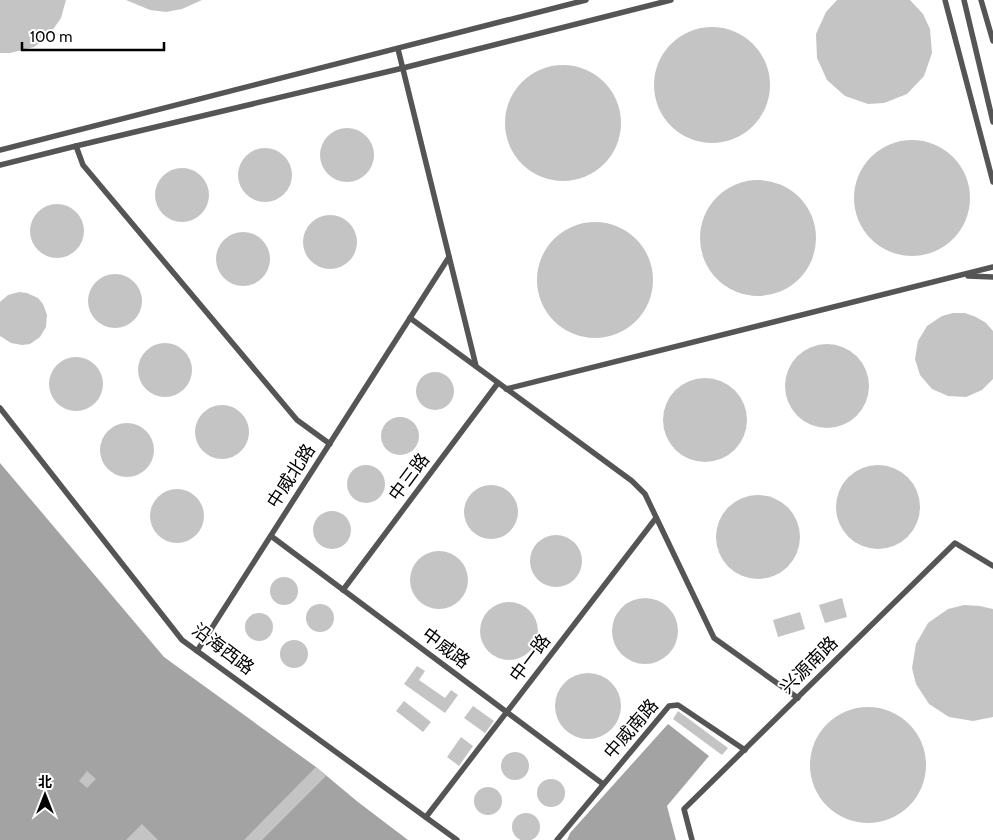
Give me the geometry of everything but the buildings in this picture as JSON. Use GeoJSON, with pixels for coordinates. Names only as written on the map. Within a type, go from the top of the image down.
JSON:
{"type":"FeatureCollection","features":[{"type":"Feature","properties":{"kind":"lane"},"geometry":{"type":"LineString","coordinates":[[0,150],[586,0]]}},
{"type":"Feature","properties":{"kind":"lane"},"geometry":{"type":"LineString","coordinates":[[0,166],[403,68],[671,0]]}},
{"type":"Feature","properties":{"kind":"lane"},"geometry":{"type":"LineString","coordinates":[[945,0],[993,182]]}},
{"type":"Feature","properties":{"kind":"lane"},"geometry":{"type":"LineString","coordinates":[[964,0],[993,122]]}},
{"type":"Feature","properties":{"kind":"lane"},"geometry":{"type":"LineString","coordinates":[[981,0],[993,41]]}},
{"type":"Feature","properties":{"kind":"lane"},"geometry":{"type":"LineString","coordinates":[[398,49],[476,366]]}},
{"type":"Feature","properties":{"kind":"lane"},"geometry":{"type":"LineString","coordinates":[[76,146],[84,165],[297,420],[330,444]]}},
{"type":"Feature","properties":{"kind":"lane","name":"中威北路"},"geometry":{"type":"LineString","coordinates":[[197,651],[449,257]]}},
{"type":"Feature","properties":{"kind":"lane"},"geometry":{"type":"LineString","coordinates":[[506,389],[993,266]]}},
{"type":"Feature","properties":{"kind":"lane"},"geometry":{"type":"LineString","coordinates":[[961,275],[993,277]]}},
{"type":"Feature","properties":{"kind":"lane"},"geometry":{"type":"LineString","coordinates":[[410,318],[632,481],[645,494],[714,638],[798,698]]}},
{"type":"Feature","properties":{"kind":"lane","name":"中三路"},"geometry":{"type":"LineString","coordinates":[[343,590],[498,383]]}},
{"type":"Feature","properties":{"kind":"lane","name":"沿海西路"},"geometry":{"type":"LineString","coordinates":[[0,408],[182,640],[457,840]]}},
{"type":"Feature","properties":{"kind":"lane","name":"中一路"},"geometry":{"type":"LineString","coordinates":[[426,818],[656,518]]}},
{"type":"Feature","properties":{"kind":"lane","name":"中威路"},"geometry":{"type":"LineString","coordinates":[[271,536],[603,784]]}},
{"type":"Feature","properties":{"kind":"lane","name":"兴源南路"},"geometry":{"type":"LineString","coordinates":[[692,840],[684,809],[955,543],[993,566]]}},
{"type":"Feature","properties":{"kind":"lane","name":"中威南路"},"geometry":{"type":"LineString","coordinates":[[557,840],[669,706],[678,705],[745,750]]}},
{"type":"Feature","properties":{"kind":"shaded area"},"geometry":{"type":"Polygon","coordinates":[[[0,463],[164,657],[316,767],[408,840],[0,840],[0,463]]]}},
{"type":"Feature","properties":{"kind":"shaded area"},"geometry":{"type":"Polygon","coordinates":[[[668,724],[709,756],[667,806],[676,840],[567,840],[570,833],[668,724]]]}}]}
